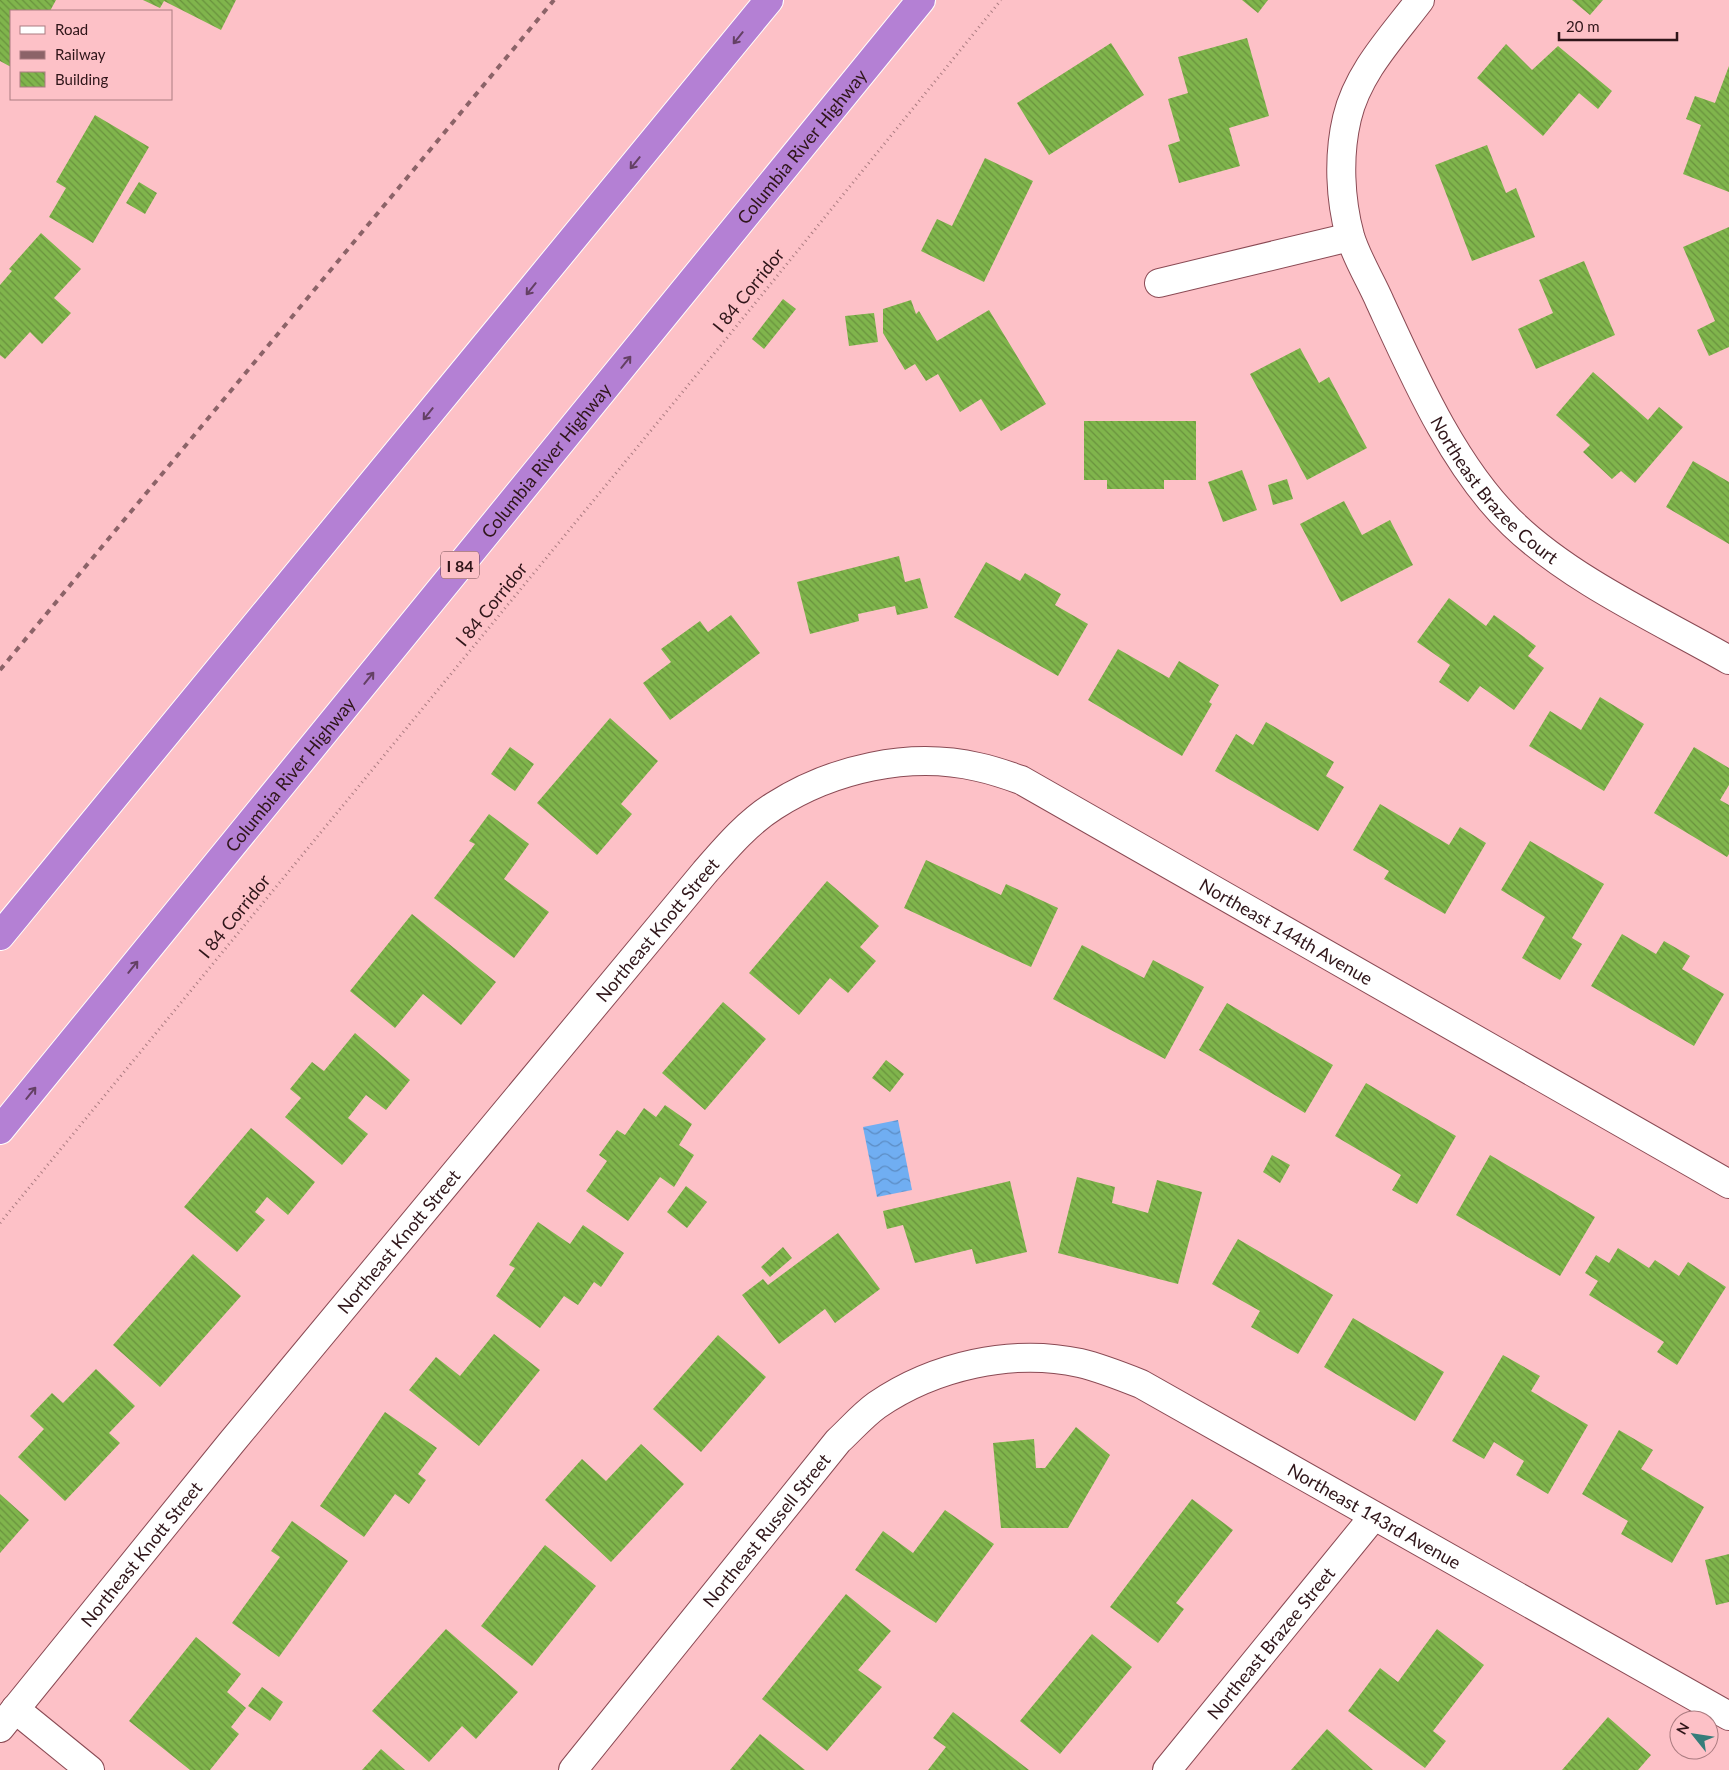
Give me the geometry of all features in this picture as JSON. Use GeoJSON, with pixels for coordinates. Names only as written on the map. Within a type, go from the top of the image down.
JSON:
{"type":"FeatureCollection","features":[{"type":"Feature","properties":{"kind":"highway"},"geometry":{"type":"LineString","coordinates":[[0,936],[769,0]]}},
{"type":"Feature","properties":{"kind":"highway","name":"Columbia River Highway"},"geometry":{"type":"LineString","coordinates":[[0,1130],[921,0]]}},
{"type":"Feature","properties":{"kind":"street","name":"Northeast Brazee Court"},"geometry":{"type":"LineString","coordinates":[[1420,0],[1359,82],[1347,118],[1340,166],[1350,237],[1387,317],[1444,431],[1478,484],[1512,523],[1542,550],[1600,587],[1729,660]]}},
{"type":"Feature","properties":{"kind":"street"},"geometry":{"type":"LineString","coordinates":[[1159,283],[1350,237]]}},
{"type":"Feature","properties":{"kind":"street","name":"Northeast 144th Avenue"},"geometry":{"type":"LineString","coordinates":[[820,782],[882,764],[929,761],[976,766],[1021,780],[1729,1184]]}},
{"type":"Feature","properties":{"kind":"street","name":"Northeast Knott Street"},"geometry":{"type":"LineString","coordinates":[[8,1718],[230,1443],[705,872],[736,837],[773,807],[820,782]]}},
{"type":"Feature","properties":{"kind":"street","name":"Northeast 143rd Avenue"},"geometry":{"type":"LineString","coordinates":[[1006,1360],[1045,1359],[1078,1363],[1108,1370],[1141,1384],[1729,1716]]}},
{"type":"Feature","properties":{"kind":"street","name":"Northeast Russell Street"},"geometry":{"type":"LineString","coordinates":[[573,1770],[838,1441],[876,1406],[918,1382],[956,1368],[1006,1360]]}},
{"type":"Feature","properties":{"kind":"street","name":"Northeast Brazee Street"},"geometry":{"type":"LineString","coordinates":[[1167,1770],[1374,1516]]}},
{"type":"Feature","properties":{"kind":"street"},"geometry":{"type":"LineString","coordinates":[[8,1718],[90,1770]]}},
{"type":"Feature","properties":{"kind":"path","name":"I 84 Corridor"},"geometry":{"type":"LineString","coordinates":[[0,1223],[728,336],[1001,0]]}},
{"type":"Feature","properties":{"kind":"water"},"geometry":{"type":"Polygon","coordinates":[[[898,1120],[912,1190],[877,1197],[863,1127],[898,1120]]]}},
{"type":"Feature","properties":{"kind":"building"},"geometry":{"type":"Polygon","coordinates":[[[0,0],[56,0],[51,10],[10,10],[10,66],[0,61],[0,0]]]}},
{"type":"Feature","properties":{"kind":"building"},"geometry":{"type":"Polygon","coordinates":[[[143,0],[236,0],[221,30],[164,1],[160,8],[143,0]]]}},
{"type":"Feature","properties":{"kind":"building"},"geometry":{"type":"Polygon","coordinates":[[[1242,0],[1268,0],[1258,13],[1242,0]]]}},
{"type":"Feature","properties":{"kind":"building"},"geometry":{"type":"Polygon","coordinates":[[[1572,0],[1603,0],[1590,15],[1572,0]]]}},
{"type":"Feature","properties":{"kind":"building"},"geometry":{"type":"Polygon","coordinates":[[[1247,38],[1269,116],[1229,128],[1240,166],[1179,183],[1168,145],[1180,141],[1168,99],[1188,93],[1178,57],[1247,38]]]}},
{"type":"Feature","properties":{"kind":"building"},"geometry":{"type":"Polygon","coordinates":[[[1111,43],[1144,95],[1049,155],[1017,103],[1111,43]]]}},
{"type":"Feature","properties":{"kind":"building"},"geometry":{"type":"Polygon","coordinates":[[[1506,44],[1532,70],[1558,46],[1612,91],[1598,109],[1579,93],[1543,136],[1477,78],[1506,44]]]}},
{"type":"Feature","properties":{"kind":"building"},"geometry":{"type":"Polygon","coordinates":[[[1729,66],[1729,192],[1683,174],[1701,125],[1686,119],[1695,96],[1715,103],[1729,66]]]}},
{"type":"Feature","properties":{"kind":"building"},"geometry":{"type":"Polygon","coordinates":[[[95,115],[149,147],[93,243],[49,217],[66,188],[56,182],[95,115]]]}},
{"type":"Feature","properties":{"kind":"building"},"geometry":{"type":"Polygon","coordinates":[[[1487,145],[1506,193],[1516,188],[1535,237],[1472,261],[1435,165],[1487,145]]]}},
{"type":"Feature","properties":{"kind":"building"},"geometry":{"type":"Polygon","coordinates":[[[985,158],[1033,181],[984,282],[921,251],[937,219],[952,226],[985,158]]]}},
{"type":"Feature","properties":{"kind":"building"},"geometry":{"type":"Polygon","coordinates":[[[139,182],[157,193],[145,214],[126,203],[139,182]]]}},
{"type":"Feature","properties":{"kind":"building"},"geometry":{"type":"Polygon","coordinates":[[[1729,227],[1729,347],[1709,356],[1697,330],[1715,321],[1683,247],[1729,227]]]}},
{"type":"Feature","properties":{"kind":"building"},"geometry":{"type":"Polygon","coordinates":[[[41,233],[81,269],[54,298],[71,313],[42,344],[30,332],[5,359],[0,355],[0,285],[12,271],[9,269],[41,233]]]}},
{"type":"Feature","properties":{"kind":"building"},"geometry":{"type":"Polygon","coordinates":[[[1584,261],[1615,335],[1536,369],[1518,329],[1553,313],[1539,280],[1584,261]]]}},
{"type":"Feature","properties":{"kind":"building"},"geometry":{"type":"Polygon","coordinates":[[[783,299],[796,309],[764,349],[752,339],[783,299]]]}},
{"type":"Feature","properties":{"kind":"building"},"geometry":{"type":"Polygon","coordinates":[[[911,300],[916,314],[919,311],[937,341],[989,310],[1046,404],[1001,431],[981,399],[960,412],[938,374],[926,381],[915,364],[905,370],[883,333],[883,309],[911,300]]]}},
{"type":"Feature","properties":{"kind":"building"},"geometry":{"type":"Polygon","coordinates":[[[874,313],[878,342],[849,346],[845,316],[874,313]]]}},
{"type":"Feature","properties":{"kind":"building"},"geometry":{"type":"Polygon","coordinates":[[[1300,348],[1319,383],[1329,377],[1367,448],[1307,480],[1250,374],[1300,348]]]}},
{"type":"Feature","properties":{"kind":"building"},"geometry":{"type":"Polygon","coordinates":[[[1593,372],[1648,420],[1659,407],[1683,427],[1635,483],[1621,471],[1612,479],[1583,452],[1590,445],[1556,415],[1593,372]]]}},
{"type":"Feature","properties":{"kind":"building"},"geometry":{"type":"Polygon","coordinates":[[[1084,421],[1196,421],[1196,480],[1164,480],[1164,489],[1107,489],[1107,480],[1084,480],[1084,421]]]}},
{"type":"Feature","properties":{"kind":"building"},"geometry":{"type":"Polygon","coordinates":[[[1693,461],[1729,482],[1729,544],[1666,507],[1693,461]]]}},
{"type":"Feature","properties":{"kind":"building"},"geometry":{"type":"Polygon","coordinates":[[[1242,470],[1257,510],[1223,522],[1208,482],[1242,470]]]}},
{"type":"Feature","properties":{"kind":"building"},"geometry":{"type":"Polygon","coordinates":[[[1287,479],[1293,499],[1273,505],[1268,485],[1287,479]]]}},
{"type":"Feature","properties":{"kind":"building"},"geometry":{"type":"Polygon","coordinates":[[[1344,501],[1362,535],[1390,520],[1413,565],[1341,602],[1300,524],[1344,501]]]}},
{"type":"Feature","properties":{"kind":"building"},"geometry":{"type":"Polygon","coordinates":[[[899,556],[905,582],[920,578],[928,608],[897,615],[895,606],[858,614],[859,621],[810,634],[797,582],[899,556]]]}},
{"type":"Feature","properties":{"kind":"building"},"geometry":{"type":"Polygon","coordinates":[[[986,562],[1020,581],[1025,573],[1061,594],[1055,605],[1088,624],[1058,676],[954,617],[986,562]]]}},
{"type":"Feature","properties":{"kind":"building"},"geometry":{"type":"Polygon","coordinates":[[[1449,598],[1486,626],[1494,615],[1536,646],[1528,656],[1544,668],[1514,710],[1480,686],[1468,702],[1439,682],[1450,665],[1417,642],[1449,598]]]}},
{"type":"Feature","properties":{"kind":"building"},"geometry":{"type":"Polygon","coordinates":[[[731,615],[760,653],[670,720],[643,683],[671,662],[661,649],[700,621],[708,632],[731,615]]]}},
{"type":"Feature","properties":{"kind":"building"},"geometry":{"type":"Polygon","coordinates":[[[1118,649],[1169,678],[1179,661],[1219,685],[1209,702],[1212,704],[1182,756],[1088,700],[1118,649]]]}},
{"type":"Feature","properties":{"kind":"building"},"geometry":{"type":"Polygon","coordinates":[[[1600,697],[1644,724],[1604,791],[1529,746],[1550,711],[1581,730],[1600,697]]]}},
{"type":"Feature","properties":{"kind":"building"},"geometry":{"type":"Polygon","coordinates":[[[610,718],[658,761],[621,804],[632,814],[597,855],[537,803],[610,718]]]}},
{"type":"Feature","properties":{"kind":"building"},"geometry":{"type":"Polygon","coordinates":[[[1266,722],[1334,762],[1326,776],[1344,787],[1318,831],[1215,771],[1236,734],[1253,745],[1266,722]]]}},
{"type":"Feature","properties":{"kind":"building"},"geometry":{"type":"Polygon","coordinates":[[[510,747],[534,764],[515,791],[491,774],[510,747]]]}},
{"type":"Feature","properties":{"kind":"building"},"geometry":{"type":"Polygon","coordinates":[[[1694,747],[1729,768],[1729,785],[1720,800],[1729,805],[1729,854],[1727,857],[1654,813],[1694,747]]]}},
{"type":"Feature","properties":{"kind":"building"},"geometry":{"type":"Polygon","coordinates":[[[1380,804],[1449,845],[1460,827],[1486,843],[1445,914],[1384,879],[1389,871],[1353,850],[1380,804]]]}},
{"type":"Feature","properties":{"kind":"building"},"geometry":{"type":"Polygon","coordinates":[[[489,814],[529,844],[504,879],[549,912],[514,958],[434,898],[475,844],[469,841],[489,814]]]}},
{"type":"Feature","properties":{"kind":"building"},"geometry":{"type":"Polygon","coordinates":[[[1530,841],[1604,884],[1572,938],[1582,944],[1560,980],[1522,958],[1545,917],[1501,890],[1530,841]]]}},
{"type":"Feature","properties":{"kind":"building"},"geometry":{"type":"Polygon","coordinates":[[[926,860],[1001,895],[1006,884],[1058,908],[1031,967],[904,908],[926,860]]]}},
{"type":"Feature","properties":{"kind":"building"},"geometry":{"type":"Polygon","coordinates":[[[827,881],[879,926],[860,947],[876,961],[848,993],[830,978],[799,1015],[749,973],[827,881]]]}},
{"type":"Feature","properties":{"kind":"building"},"geometry":{"type":"Polygon","coordinates":[[[412,914],[496,982],[461,1025],[423,994],[395,1028],[350,991],[412,914]]]}},
{"type":"Feature","properties":{"kind":"building"},"geometry":{"type":"Polygon","coordinates":[[[1622,934],[1656,954],[1664,941],[1690,956],[1682,969],[1724,994],[1694,1046],[1591,986],[1622,934]]]}},
{"type":"Feature","properties":{"kind":"building"},"geometry":{"type":"Polygon","coordinates":[[[1082,945],[1144,978],[1153,960],[1204,987],[1165,1059],[1053,999],[1082,945]]]}},
{"type":"Feature","properties":{"kind":"building"},"geometry":{"type":"Polygon","coordinates":[[[723,1002],[766,1039],[705,1110],[662,1073],[723,1002]]]}},
{"type":"Feature","properties":{"kind":"building"},"geometry":{"type":"Polygon","coordinates":[[[1227,1003],[1333,1065],[1305,1113],[1199,1050],[1227,1003]]]}},
{"type":"Feature","properties":{"kind":"building"},"geometry":{"type":"Polygon","coordinates":[[[355,1033],[410,1080],[386,1110],[366,1095],[348,1118],[368,1134],[342,1165],[285,1117],[301,1098],[290,1089],[312,1062],[324,1071],[355,1033]]]}},
{"type":"Feature","properties":{"kind":"building"},"geometry":{"type":"Polygon","coordinates":[[[886,1060],[904,1074],[890,1092],[872,1078],[886,1060]]]}},
{"type":"Feature","properties":{"kind":"building"},"geometry":{"type":"Polygon","coordinates":[[[1366,1083],[1456,1136],[1417,1204],[1392,1190],[1401,1175],[1335,1136],[1366,1083]]]}},
{"type":"Feature","properties":{"kind":"building"},"geometry":{"type":"Polygon","coordinates":[[[665,1105],[692,1124],[679,1145],[694,1155],[674,1187],[660,1177],[628,1221],[586,1191],[607,1161],[599,1155],[617,1130],[625,1135],[644,1108],[656,1117],[665,1105]]]}},
{"type":"Feature","properties":{"kind":"building"},"geometry":{"type":"Polygon","coordinates":[[[251,1128],[315,1182],[288,1215],[267,1197],[255,1212],[265,1220],[237,1252],[184,1207],[251,1128]]]}},
{"type":"Feature","properties":{"kind":"building"},"geometry":{"type":"Polygon","coordinates":[[[1272,1155],[1290,1165],[1280,1183],[1263,1172],[1272,1155]]]}},
{"type":"Feature","properties":{"kind":"building"},"geometry":{"type":"Polygon","coordinates":[[[1490,1155],[1595,1217],[1560,1276],[1456,1215],[1490,1155]]]}},
{"type":"Feature","properties":{"kind":"building"},"geometry":{"type":"Polygon","coordinates":[[[1077,1177],[1115,1187],[1112,1203],[1148,1213],[1157,1180],[1202,1192],[1178,1284],[1058,1253],[1077,1177]]]}},
{"type":"Feature","properties":{"kind":"building"},"geometry":{"type":"Polygon","coordinates":[[[1010,1181],[1027,1252],[976,1264],[972,1249],[915,1263],[903,1225],[887,1229],[883,1211],[1010,1181]]]}},
{"type":"Feature","properties":{"kind":"building"},"geometry":{"type":"Polygon","coordinates":[[[686,1186],[707,1202],[687,1228],[667,1212],[686,1186]]]}},
{"type":"Feature","properties":{"kind":"building"},"geometry":{"type":"Polygon","coordinates":[[[538,1222],[570,1244],[583,1225],[624,1253],[601,1287],[594,1282],[578,1305],[564,1296],[540,1328],[496,1296],[515,1268],[509,1265],[538,1222]]]}},
{"type":"Feature","properties":{"kind":"building"},"geometry":{"type":"Polygon","coordinates":[[[838,1233],[880,1289],[835,1323],[825,1309],[779,1344],[742,1295],[763,1279],[768,1285],[838,1233]]]}},
{"type":"Feature","properties":{"kind":"building"},"geometry":{"type":"Polygon","coordinates":[[[1238,1239],[1333,1295],[1298,1354],[1251,1327],[1260,1311],[1212,1284],[1238,1239]]]}},
{"type":"Feature","properties":{"kind":"building"},"geometry":{"type":"Polygon","coordinates":[[[783,1247],[792,1258],[770,1277],[761,1267],[783,1247]]]}},
{"type":"Feature","properties":{"kind":"building"},"geometry":{"type":"Polygon","coordinates":[[[1618,1248],[1649,1268],[1655,1260],[1679,1276],[1688,1262],[1726,1287],[1677,1365],[1657,1352],[1664,1342],[1589,1295],[1598,1281],[1585,1273],[1596,1255],[1609,1263],[1618,1248]]]}},
{"type":"Feature","properties":{"kind":"building"},"geometry":{"type":"Polygon","coordinates":[[[193,1254],[241,1296],[160,1387],[113,1345],[193,1254]]]}},
{"type":"Feature","properties":{"kind":"building"},"geometry":{"type":"Polygon","coordinates":[[[1353,1318],[1444,1372],[1415,1421],[1324,1367],[1353,1318]]]}},
{"type":"Feature","properties":{"kind":"building"},"geometry":{"type":"Polygon","coordinates":[[[494,1334],[540,1370],[479,1446],[409,1390],[436,1357],[460,1376],[494,1334]]]}},
{"type":"Feature","properties":{"kind":"building"},"geometry":{"type":"Polygon","coordinates":[[[718,1335],[766,1377],[701,1452],[653,1409],[718,1335]]]}},
{"type":"Feature","properties":{"kind":"building"},"geometry":{"type":"Polygon","coordinates":[[[1503,1355],[1540,1376],[1531,1391],[1588,1425],[1548,1494],[1516,1475],[1524,1461],[1494,1442],[1484,1459],[1452,1441],[1503,1355]]]}},
{"type":"Feature","properties":{"kind":"building"},"geometry":{"type":"Polygon","coordinates":[[[96,1369],[135,1406],[109,1433],[120,1443],[65,1501],[18,1457],[44,1429],[30,1416],[52,1393],[63,1403],[96,1369]]]}},
{"type":"Feature","properties":{"kind":"building"},"geometry":{"type":"Polygon","coordinates":[[[385,1412],[437,1448],[418,1474],[426,1480],[409,1504],[395,1494],[364,1537],[320,1506],[385,1412]]]}},
{"type":"Feature","properties":{"kind":"building"},"geometry":{"type":"Polygon","coordinates":[[[1076,1427],[1110,1455],[1068,1528],[1001,1528],[993,1443],[1034,1439],[1036,1468],[1045,1468],[1076,1427]]]}},
{"type":"Feature","properties":{"kind":"building"},"geometry":{"type":"Polygon","coordinates":[[[1619,1430],[1653,1450],[1641,1469],[1704,1507],[1672,1563],[1621,1534],[1628,1521],[1582,1494],[1619,1430]]]}},
{"type":"Feature","properties":{"kind":"building"},"geometry":{"type":"Polygon","coordinates":[[[641,1444],[684,1484],[611,1562],[545,1500],[582,1459],[606,1481],[641,1444]]]}},
{"type":"Feature","properties":{"kind":"building"},"geometry":{"type":"Polygon","coordinates":[[[0,1494],[29,1520],[0,1553],[0,1494]]]}},
{"type":"Feature","properties":{"kind":"building"},"geometry":{"type":"Polygon","coordinates":[[[1192,1499],[1233,1530],[1176,1603],[1184,1609],[1158,1643],[1110,1607],[1192,1499]]]}},
{"type":"Feature","properties":{"kind":"building"},"geometry":{"type":"Polygon","coordinates":[[[945,1510],[994,1544],[936,1623],[855,1570],[883,1531],[913,1553],[945,1510]]]}},
{"type":"Feature","properties":{"kind":"building"},"geometry":{"type":"Polygon","coordinates":[[[292,1521],[348,1561],[279,1657],[232,1623],[280,1557],[271,1551],[292,1521]]]}},
{"type":"Feature","properties":{"kind":"building"},"geometry":{"type":"Polygon","coordinates":[[[545,1545],[596,1586],[532,1666],[481,1626],[545,1545]]]}},
{"type":"Feature","properties":{"kind":"building"},"geometry":{"type":"Polygon","coordinates":[[[1729,1554],[1729,1602],[1716,1605],[1705,1560],[1729,1554]]]}},
{"type":"Feature","properties":{"kind":"building"},"geometry":{"type":"Polygon","coordinates":[[[846,1594],[891,1631],[858,1670],[882,1687],[827,1751],[762,1699],[846,1594]]]}},
{"type":"Feature","properties":{"kind":"building"},"geometry":{"type":"Polygon","coordinates":[[[446,1629],[518,1692],[476,1739],[462,1726],[429,1762],[372,1711],[446,1629]]]}},
{"type":"Feature","properties":{"kind":"building"},"geometry":{"type":"Polygon","coordinates":[[[1437,1629],[1484,1665],[1433,1731],[1446,1741],[1425,1768],[1348,1711],[1380,1668],[1398,1682],[1437,1629]]]}},
{"type":"Feature","properties":{"kind":"building"},"geometry":{"type":"Polygon","coordinates":[[[1092,1634],[1132,1667],[1060,1754],[1020,1721],[1092,1634]]]}},
{"type":"Feature","properties":{"kind":"building"},"geometry":{"type":"Polygon","coordinates":[[[196,1637],[241,1674],[227,1692],[246,1708],[231,1727],[239,1734],[210,1770],[190,1770],[129,1721],[196,1637]]]}},
{"type":"Feature","properties":{"kind":"building"},"geometry":{"type":"Polygon","coordinates":[[[262,1687],[283,1702],[270,1721],[248,1706],[262,1687]]]}},
{"type":"Feature","properties":{"kind":"building"},"geometry":{"type":"Polygon","coordinates":[[[953,1712],[1029,1770],[928,1770],[946,1747],[933,1738],[953,1712]]]}},
{"type":"Feature","properties":{"kind":"building"},"geometry":{"type":"Polygon","coordinates":[[[1608,1717],[1651,1755],[1638,1770],[1562,1770],[1608,1717]]]}},
{"type":"Feature","properties":{"kind":"building"},"geometry":{"type":"Polygon","coordinates":[[[1327,1729],[1373,1770],[1291,1770],[1327,1729]]]}},
{"type":"Feature","properties":{"kind":"building"},"geometry":{"type":"Polygon","coordinates":[[[760,1734],[805,1770],[730,1770],[760,1734]]]}},
{"type":"Feature","properties":{"kind":"building"},"geometry":{"type":"Polygon","coordinates":[[[381,1749],[405,1770],[362,1770],[381,1749]]]}},
{"type":"Feature","properties":{"kind":"railway"},"geometry":{"type":"LineString","coordinates":[[0,670],[554,0]]}}]}
